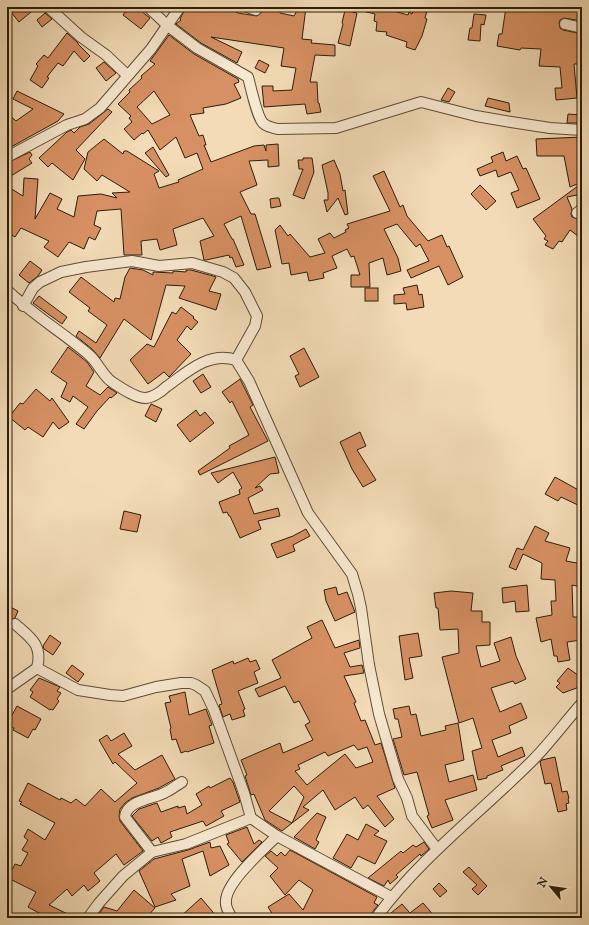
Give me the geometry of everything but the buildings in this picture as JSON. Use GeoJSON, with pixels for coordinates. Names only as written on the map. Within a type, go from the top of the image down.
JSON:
{"type":"FeatureCollection","features":[{"type":"Feature","properties":{"kind":"street"},"geometry":{"type":"LineString","coordinates":[[48,7],[81,37],[106,55],[125,73]]}},
{"type":"Feature","properties":{"kind":"street"},"geometry":{"type":"LineString","coordinates":[[148,7],[168,26],[198,48],[248,77],[256,108],[262,123],[269,127],[278,129],[336,128],[421,102],[476,116],[550,128],[582,130]]}},
{"type":"Feature","properties":{"kind":"street"},"geometry":{"type":"LineString","coordinates":[[7,157],[67,124],[85,119],[100,108],[146,55],[180,7]]}},
{"type":"Feature","properties":{"kind":"street"},"geometry":{"type":"LineString","coordinates":[[565,24],[582,28]]}},
{"type":"Feature","properties":{"kind":"street"},"geometry":{"type":"LineString","coordinates":[[23,306],[33,288],[40,282],[61,272],[132,261],[159,266],[192,263],[223,272],[234,278],[245,292],[257,316],[255,326],[236,360]]}},
{"type":"Feature","properties":{"kind":"street"},"geometry":{"type":"LineString","coordinates":[[7,290],[23,306],[90,355],[111,381],[132,394],[145,398],[158,393],[198,365],[212,359],[226,356],[236,360],[249,381],[308,513],[352,574],[361,608],[378,714],[398,779],[407,798],[412,816],[437,849]]}},
{"type":"Feature","properties":{"kind":"street"},"geometry":{"type":"LineString","coordinates":[[7,689],[37,668],[39,660],[39,651],[34,642],[15,624]]}},
{"type":"Feature","properties":{"kind":"street"},"geometry":{"type":"LineString","coordinates":[[37,668],[78,690],[110,695],[123,696],[156,687],[181,683],[191,683],[196,685],[205,691],[214,710],[244,793],[251,818],[277,836],[321,861],[391,897]]}},
{"type":"Feature","properties":{"kind":"street"},"geometry":{"type":"LineString","coordinates":[[376,918],[391,897],[437,849],[532,760],[582,703]]}},
{"type":"Feature","properties":{"kind":"street"},"geometry":{"type":"LineString","coordinates":[[152,852],[125,817],[126,813],[129,808],[149,797],[166,793],[182,782]]}},
{"type":"Feature","properties":{"kind":"street"},"geometry":{"type":"LineString","coordinates":[[88,918],[99,903],[124,876],[152,852],[186,844],[251,818]]}},
{"type":"Feature","properties":{"kind":"street"},"geometry":{"type":"LineString","coordinates":[[232,918],[225,902],[227,895],[244,869],[277,836]]}}]}
